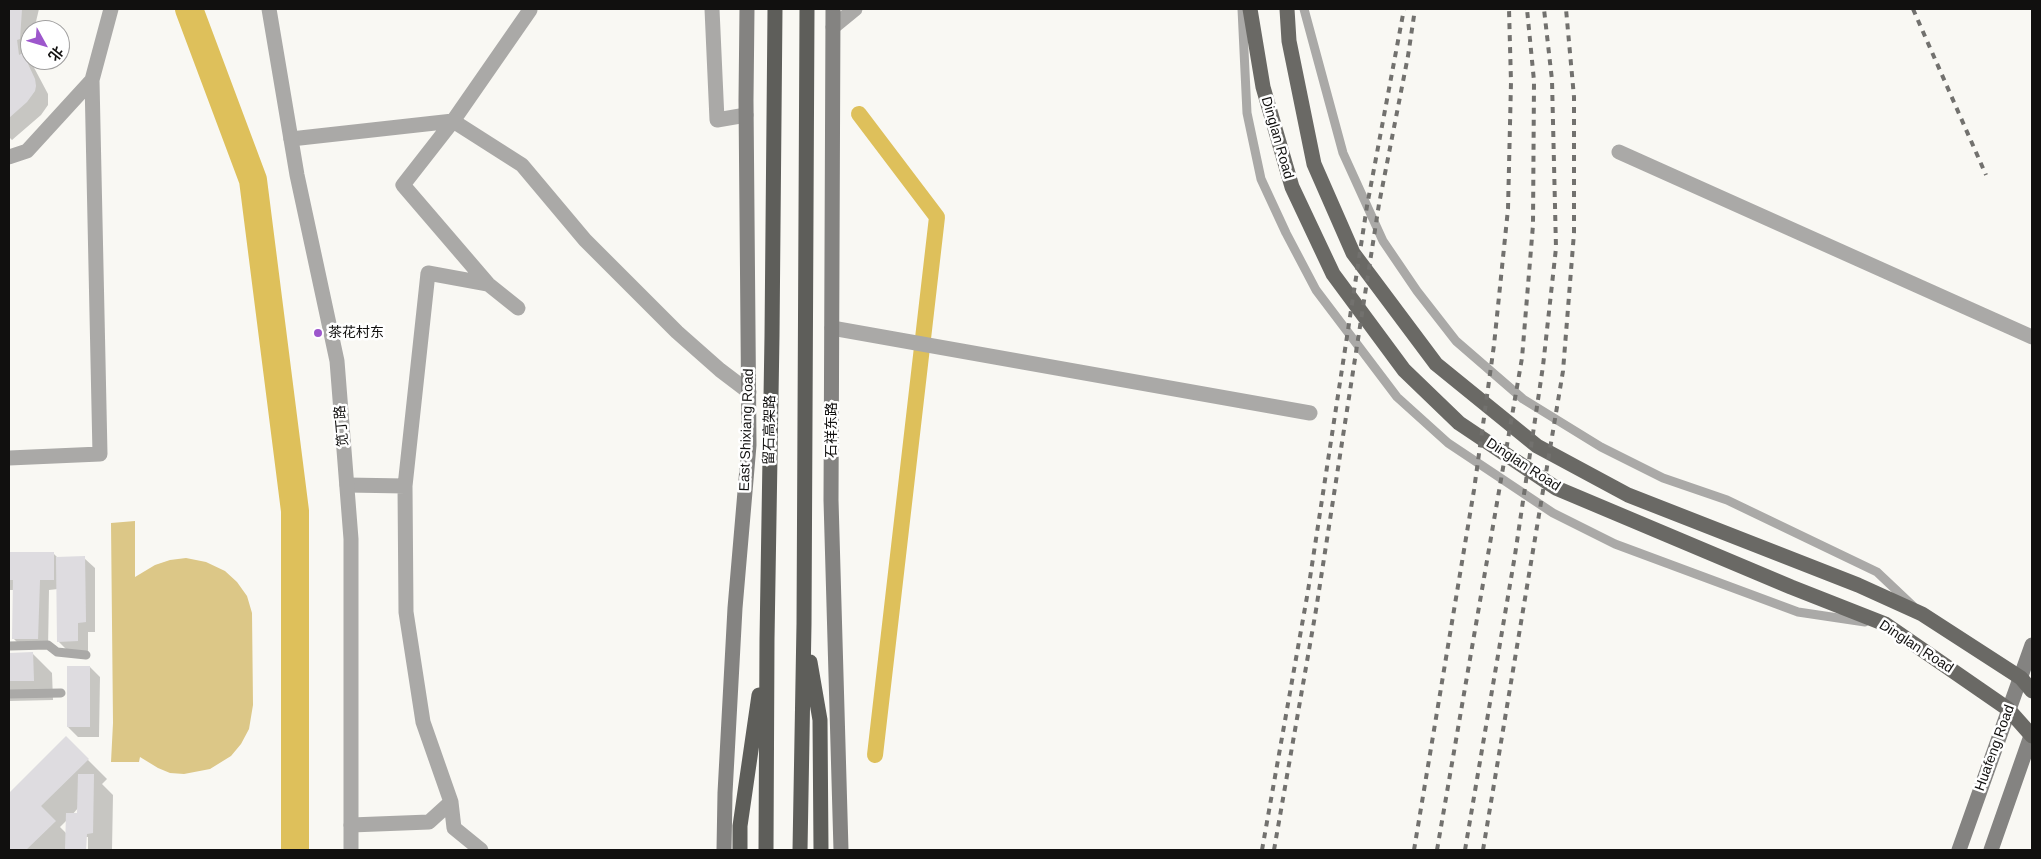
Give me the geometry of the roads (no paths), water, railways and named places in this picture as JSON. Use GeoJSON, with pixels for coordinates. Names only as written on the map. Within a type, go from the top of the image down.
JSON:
{"type":"FeatureCollection","features":[{"type":"Feature","properties":{"kind":"highway","name":"留石高架路"},"geometry":{"type":"LineString","coordinates":[[766,850],[766,639],[772,336],[775,9]]}},
{"type":"Feature","properties":{"kind":"highway"},"geometry":{"type":"LineString","coordinates":[[800,850],[804,624],[806,9]]}},
{"type":"Feature","properties":{"kind":"highway"},"geometry":{"type":"LineString","coordinates":[[804,624],[820,720],[821,850]]}},
{"type":"Feature","properties":{"kind":"highway"},"geometry":{"type":"LineString","coordinates":[[740,850],[740,826],[766,639]]}},
{"type":"Feature","properties":{"kind":"main road","name":"East Shixiang Road"},"geometry":{"type":"LineString","coordinates":[[724,850],[724,793],[735,618],[749,445],[747,9]]}},
{"type":"Feature","properties":{"kind":"main road","name":"石祥东路"},"geometry":{"type":"LineString","coordinates":[[833,9],[831,500],[841,850]]}},
{"type":"Feature","properties":{"kind":"main road","name":"Dinglan Road"},"geometry":{"type":"LineString","coordinates":[[1250,9],[1263,87],[1292,187],[1333,274],[1404,370],[1459,423],[1556,488],[1791,587],[1885,624],[2008,709],[2032,735]]}},
{"type":"Feature","properties":{"kind":"main road","name":"Dinglan Road"},"geometry":{"type":"LineString","coordinates":[[1287,9],[1289,41],[1314,164],[1353,253],[1436,364],[1537,446],[1628,494],[1858,584],[1922,614],[2021,678],[2032,691]]}},
{"type":"Feature","properties":{"kind":"main road","name":"Huafeng Road"},"geometry":{"type":"LineString","coordinates":[[1959,850],[2032,645]]}},
{"type":"Feature","properties":{"kind":"main road"},"geometry":{"type":"LineString","coordinates":[[1991,850],[2032,735]]}},
{"type":"Feature","properties":{"kind":"street"},"geometry":{"type":"LineString","coordinates":[[9,458],[100,454],[92,80],[111,9]]}},
{"type":"Feature","properties":{"kind":"street","name":"笕丁路"},"geometry":{"type":"LineString","coordinates":[[269,9],[297,175],[337,360],[351,539],[351,850]]}},
{"type":"Feature","properties":{"kind":"street"},"geometry":{"type":"LineString","coordinates":[[518,308],[488,284],[403,185],[453,120],[530,10],[528,9]]}},
{"type":"Feature","properties":{"kind":"street"},"geometry":{"type":"LineString","coordinates":[[712,9],[717,120],[746,115]]}},
{"type":"Feature","properties":{"kind":"street"},"geometry":{"type":"LineString","coordinates":[[833,27],[855,9]]}},
{"type":"Feature","properties":{"kind":"street"},"geometry":{"type":"LineString","coordinates":[[9,157],[27,151],[92,80]]}},
{"type":"Feature","properties":{"kind":"street"},"geometry":{"type":"LineString","coordinates":[[291,139],[453,120],[522,165],[585,240],[677,332],[720,370],[749,392]]}},
{"type":"Feature","properties":{"kind":"street"},"geometry":{"type":"LineString","coordinates":[[1619,152],[2032,337]]}},
{"type":"Feature","properties":{"kind":"street"},"geometry":{"type":"LineString","coordinates":[[481,850],[454,828],[451,802],[423,722],[406,612],[405,486],[428,273],[488,284]]}},
{"type":"Feature","properties":{"kind":"street"},"geometry":{"type":"LineString","coordinates":[[832,328],[1310,414]]}},
{"type":"Feature","properties":{"kind":"street"},"geometry":{"type":"LineString","coordinates":[[346,485],[405,486]]}},
{"type":"Feature","properties":{"kind":"street"},"geometry":{"type":"LineString","coordinates":[[351,825],[429,822],[451,802]]}},
{"type":"Feature","properties":{"kind":"lane"},"geometry":{"type":"LineString","coordinates":[[1242,9],[1246,113],[1261,179],[1286,233],[1316,290],[1397,397],[1448,443],[1553,513],[1615,544],[1798,612],[1885,624]]}},
{"type":"Feature","properties":{"kind":"lane"},"geometry":{"type":"LineString","coordinates":[[1304,9],[1343,153],[1383,241],[1417,291],[1456,341],[1523,400],[1601,447],[1664,478],[1727,500],[1877,572],[1922,614]]}},
{"type":"Feature","properties":{"kind":"lane"},"geometry":{"type":"LineString","coordinates":[[9,646],[48,645],[57,652],[86,655]]}},
{"type":"Feature","properties":{"kind":"lane"},"geometry":{"type":"LineString","coordinates":[[9,694],[61,693]]}},
{"type":"Feature","properties":{"kind":"waterway"},"geometry":{"type":"LineString","coordinates":[[189,9],[253,180],[295,511],[295,850]]}},
{"type":"Feature","properties":{"kind":"waterway"},"geometry":{"type":"LineString","coordinates":[[859,114],[937,217],[875,755]]}},
{"type":"Feature","properties":{"kind":"railway"},"geometry":{"type":"LineString","coordinates":[[1262,850],[1308,591],[1367,206],[1404,9]]}},
{"type":"Feature","properties":{"kind":"railway"},"geometry":{"type":"LineString","coordinates":[[1274,850],[1316,610],[1379,204],[1408,56],[1415,9]]}},
{"type":"Feature","properties":{"kind":"railway"},"geometry":{"type":"LineString","coordinates":[[1414,850],[1474,490],[1494,345],[1508,209],[1511,82],[1509,9]]}},
{"type":"Feature","properties":{"kind":"railway"},"geometry":{"type":"LineString","coordinates":[[1437,850],[1522,358],[1533,225],[1534,81],[1527,9]]}},
{"type":"Feature","properties":{"kind":"railway"},"geometry":{"type":"LineString","coordinates":[[1465,850],[1515,555],[1543,366],[1556,248],[1552,80],[1544,9]]}},
{"type":"Feature","properties":{"kind":"railway"},"geometry":{"type":"LineString","coordinates":[[1483,850],[1563,371],[1574,233],[1574,97],[1566,9]]}},
{"type":"Feature","properties":{"kind":"railway"},"geometry":{"type":"LineString","coordinates":[[1913,9],[1986,175]]}},
{"type":"Feature","properties":{"kind":"place","name":"茶花村东"},"geometry":{"type":"Point","coordinates":[318,333]}}]}
